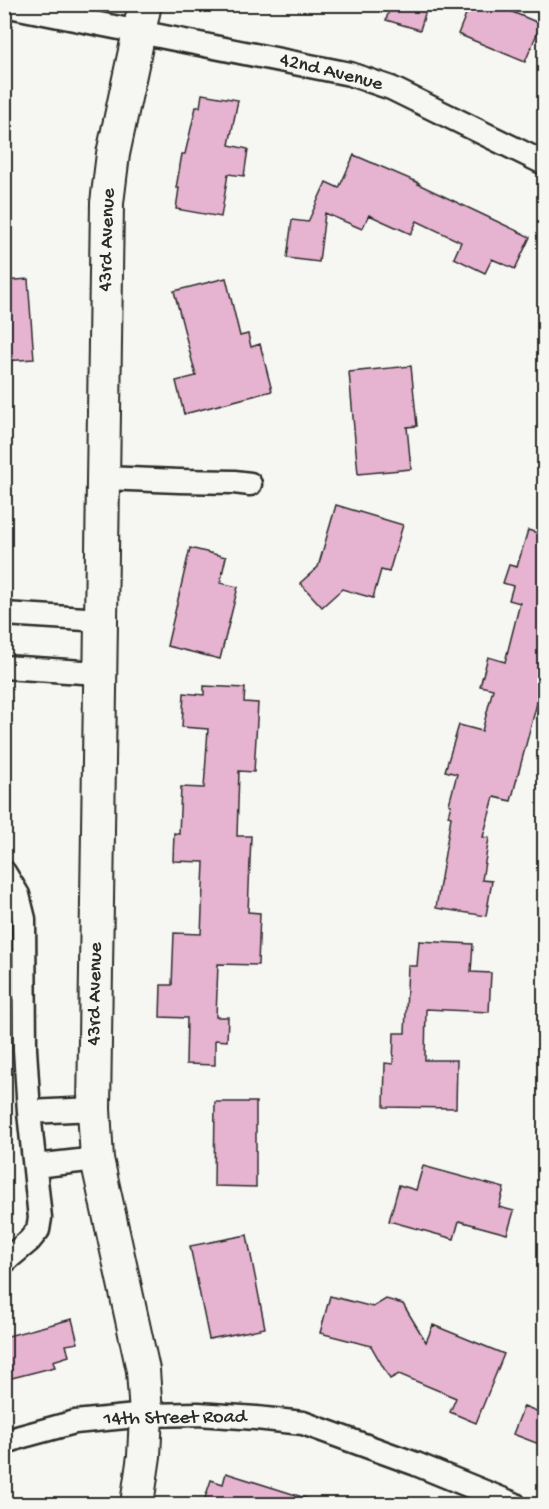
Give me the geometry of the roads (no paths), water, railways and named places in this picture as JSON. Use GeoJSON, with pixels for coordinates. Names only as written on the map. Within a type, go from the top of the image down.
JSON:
{"type":"FeatureCollection","features":[{"type":"Feature","properties":{"kind":"street","name":"42nd Avenue"},"geometry":{"type":"LineString","coordinates":[[4,6],[142,18],[350,74],[390,88],[544,163]]}},
{"type":"Feature","properties":{"kind":"street","name":"43rd Avenue"},"geometry":{"type":"LineString","coordinates":[[137,1504],[144,1456],[146,1415],[143,1370],[97,1159],[94,1109],[107,203],[113,154],[142,18]]}},
{"type":"Feature","properties":{"kind":"street"},"geometry":{"type":"LineString","coordinates":[[104,478],[250,484]]}},
{"type":"Feature","properties":{"kind":"street"},"geometry":{"type":"LineString","coordinates":[[4,614],[102,620]]}},
{"type":"Feature","properties":{"kind":"street"},"geometry":{"type":"LineString","coordinates":[[4,667],[99,673]]}},
{"type":"Feature","properties":{"kind":"street"},"geometry":{"type":"LineString","coordinates":[[4,872],[18,895],[24,919],[25,1049],[40,1218],[38,1230],[30,1241],[4,1262]]}},
{"type":"Feature","properties":{"kind":"street"},"geometry":{"type":"LineString","coordinates":[[29,1112],[94,1109]]}},
{"type":"Feature","properties":{"kind":"street"},"geometry":{"type":"LineString","coordinates":[[35,1166],[97,1159]]}},
{"type":"Feature","properties":{"kind":"street","name":"14th Street Road"},"geometry":{"type":"LineString","coordinates":[[4,1443],[75,1422],[146,1415],[198,1414],[303,1423],[416,1464],[514,1504]]}}]}
